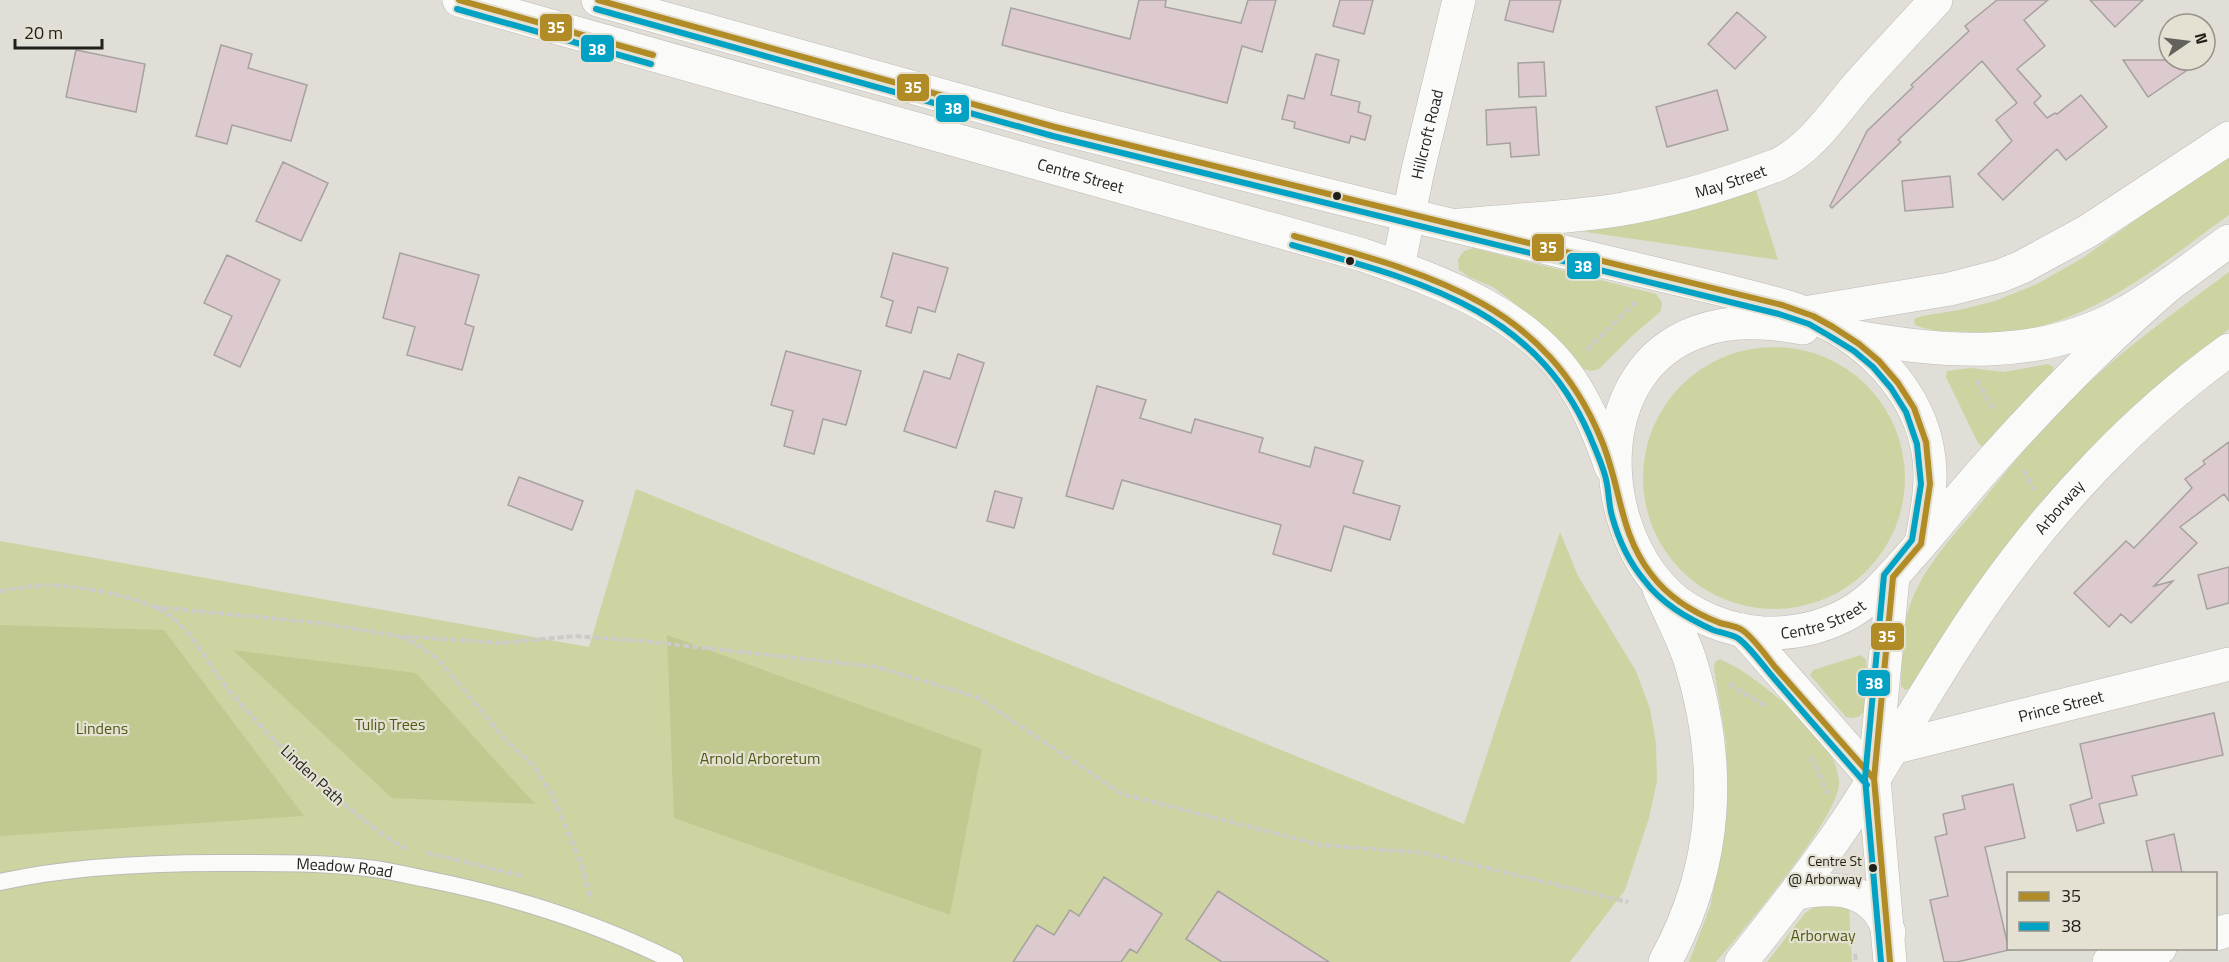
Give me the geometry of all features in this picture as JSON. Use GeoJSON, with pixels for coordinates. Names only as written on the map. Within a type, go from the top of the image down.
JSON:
{"type":"FeatureCollection","features":[{"type":"Feature","properties":{"kind":"main road","name":"Centre Street"},"geometry":{"type":"LineString","coordinates":[[459,0],[1344,250],[1437,282],[1490,308],[1520,327],[1536,341],[1578,391],[1594,422],[1615,477]]}},
{"type":"Feature","properties":{"kind":"main road","name":"Centre Street"},"geometry":{"type":"LineString","coordinates":[[598,0],[997,112],[1728,291],[1804,313],[1848,336],[1874,356],[1892,375],[1914,408],[1924,431],[1930,473],[1921,544],[1893,577],[1859,606],[1826,623],[1789,632],[1760,633],[1743,630],[1715,622],[1684,607],[1666,592],[1637,553],[1619,507],[1615,477],[1617,438],[1625,404],[1633,386],[1649,365],[1679,340],[1713,327],[1745,323],[1779,324],[1848,336]]}},
{"type":"Feature","properties":{"kind":"main road","name":"Hillcroft Road"},"geometry":{"type":"LineString","coordinates":[[1398,267],[1408,214],[1459,0]]}},
{"type":"Feature","properties":{"kind":"main road","name":"May Street"},"geometry":{"type":"LineString","coordinates":[[1458,225],[1616,210],[1684,196],[1759,172],[1788,160],[1806,145],[1936,0]]}},
{"type":"Feature","properties":{"kind":"main road"},"geometry":{"type":"LineString","coordinates":[[1804,313],[1950,290],[2022,267],[2088,231],[2229,138]]}},
{"type":"Feature","properties":{"kind":"main road"},"geometry":{"type":"LineString","coordinates":[[1848,336],[1893,343],[1973,350],[2031,346],[2066,338],[2124,313],[2170,284],[2229,241]]}},
{"type":"Feature","properties":{"kind":"main road"},"geometry":{"type":"LineString","coordinates":[[1921,544],[1990,463],[2043,406],[2110,338],[2170,284]]}},
{"type":"Feature","properties":{"kind":"main road","name":"Arborway"},"geometry":{"type":"LineString","coordinates":[[1741,962],[1796,893],[1835,839],[1986,600],[2025,548],[2067,499],[2140,423],[2179,388],[2229,350]]}},
{"type":"Feature","properties":{"kind":"main road"},"geometry":{"type":"LineString","coordinates":[[1653,576],[1687,653],[1697,686],[1708,742],[1710,780],[1708,833],[1699,882],[1685,922],[1665,962]]}},
{"type":"Feature","properties":{"kind":"main road","name":"Centre Street"},"geometry":{"type":"LineString","coordinates":[[1889,947],[1874,779],[1893,577]]}},
{"type":"Feature","properties":{"kind":"main road","name":"Centre Street"},"geometry":{"type":"LineString","coordinates":[[1743,630],[1874,779]]}},
{"type":"Feature","properties":{"kind":"main road","name":"Prince Street"},"geometry":{"type":"LineString","coordinates":[[1892,748],[2229,664]]}},
{"type":"Feature","properties":{"kind":"main road"},"geometry":{"type":"LineString","coordinates":[[1796,893],[1831,889],[1860,896],[1879,910],[1889,947]]}},
{"type":"Feature","properties":{"kind":"main road"},"geometry":{"type":"LineString","coordinates":[[2109,962],[2153,950]]}},
{"type":"Feature","properties":{"kind":"lane","name":"Meadow Road"},"geometry":{"type":"LineString","coordinates":[[0,882],[82,870],[182,863],[323,864],[370,868],[501,895],[561,915],[651,950],[675,962]]}},
{"type":"Feature","properties":{"kind":"path"},"geometry":{"type":"LineString","coordinates":[[1584,352],[1638,299]]}},
{"type":"Feature","properties":{"kind":"path"},"geometry":{"type":"LineString","coordinates":[[1976,378],[1998,416]]}},
{"type":"Feature","properties":{"kind":"path"},"geometry":{"type":"LineString","coordinates":[[2022,468],[2037,495]]}},
{"type":"Feature","properties":{"kind":"path","name":"Linden Path"},"geometry":{"type":"LineString","coordinates":[[2,590],[50,585],[136,600],[155,607],[169,615],[186,632],[227,688],[274,739],[326,789],[366,822],[407,850],[450,857],[527,877]]}},
{"type":"Feature","properties":{"kind":"path"},"geometry":{"type":"LineString","coordinates":[[155,607],[320,623],[398,636],[501,644],[575,636],[643,641],[877,668],[977,697],[1122,794],[1322,845],[1425,854],[1628,902]]}},
{"type":"Feature","properties":{"kind":"path"},"geometry":{"type":"LineString","coordinates":[[398,636],[416,644],[438,659],[505,739],[533,765],[552,795],[582,866],[591,902],[582,898]]}},
{"type":"Feature","properties":{"kind":"path"},"geometry":{"type":"LineString","coordinates":[[1724,681],[1774,712]]}},
{"type":"Feature","properties":{"kind":"path"},"geometry":{"type":"LineString","coordinates":[[1810,756],[1830,799]]}},
{"type":"Feature","properties":{"kind":"green space"},"geometry":{"type":"Polygon","coordinates":[[[2229,154],[2229,215],[2153,270],[2099,303],[2041,326],[2010,332],[1944,331],[1915,325],[1914,319],[1922,316],[1995,301],[2037,284],[2081,259],[2229,154]]]}},
{"type":"Feature","properties":{"kind":"green space"},"geometry":{"type":"Polygon","coordinates":[[[1755,187],[1778,260],[1586,232],[1584,229],[1755,187]]]}},
{"type":"Feature","properties":{"kind":"green space"},"geometry":{"type":"Polygon","coordinates":[[[1473,248],[1656,294],[1662,302],[1661,311],[1599,369],[1591,371],[1583,369],[1513,302],[1493,287],[1459,270],[1458,259],[1464,251],[1473,248]]]}},
{"type":"Feature","properties":{"kind":"green space"},"geometry":{"type":"Polygon","coordinates":[[[2229,272],[2229,329],[2135,405],[2100,441],[1911,688],[1905,690],[1901,686],[1902,645],[1907,615],[1923,577],[1940,552],[2048,423],[2073,398],[2129,348],[2229,272]]]}},
{"type":"Feature","properties":{"kind":"green space"},"geometry":{"type":"Polygon","coordinates":[[[1774,347],[1800,350],[1824,357],[1847,369],[1867,385],[1883,405],[1895,428],[1902,452],[1905,478],[1902,504],[1895,528],[1883,551],[1867,571],[1847,587],[1824,599],[1800,606],[1774,609],[1748,606],[1724,599],[1701,587],[1681,571],[1665,551],[1653,528],[1646,504],[1643,478],[1646,452],[1653,428],[1665,405],[1681,385],[1701,369],[1724,357],[1748,350],[1774,347]]]}},
{"type":"Feature","properties":{"kind":"green space"},"geometry":{"type":"Polygon","coordinates":[[[2048,364],[2053,367],[2053,372],[1983,447],[1978,443],[1946,377],[1947,371],[1971,368],[2004,372],[2048,364]]]}},
{"type":"Feature","properties":{"kind":"green space","name":"Arnold Arboretum"},"geometry":{"type":"Polygon","coordinates":[[[636,489],[1464,824],[1560,532],[1578,576],[1636,671],[1650,709],[1656,743],[1657,781],[1649,818],[1625,890],[1570,962],[0,962],[0,541],[589,647],[636,489]]]}},
{"type":"Feature","properties":{"kind":"green space","name":"Lindens"},"geometry":{"type":"Polygon","coordinates":[[[0,625],[164,630],[304,816],[0,836],[0,625]]]}},
{"type":"Feature","properties":{"kind":"green space"},"geometry":{"type":"Polygon","coordinates":[[[667,635],[982,749],[950,915],[674,818],[667,635]]]}},
{"type":"Feature","properties":{"kind":"green space","name":"Tulip Trees"},"geometry":{"type":"Polygon","coordinates":[[[233,650],[416,673],[535,804],[392,798],[233,650]]]}},
{"type":"Feature","properties":{"kind":"green space"},"geometry":{"type":"Polygon","coordinates":[[[1861,655],[1866,660],[1868,698],[1866,707],[1856,718],[1846,717],[1810,675],[1813,670],[1861,655]]]}},
{"type":"Feature","properties":{"kind":"green space"},"geometry":{"type":"Polygon","coordinates":[[[1720,659],[1756,680],[1814,730],[1834,760],[1839,783],[1835,799],[1824,821],[1787,874],[1729,947],[1716,962],[1689,962],[1710,907],[1722,848],[1727,791],[1726,742],[1714,669],[1715,662],[1720,659]]]}},
{"type":"Feature","properties":{"kind":"green space","name":"Arborway"},"geometry":{"type":"Polygon","coordinates":[[[1824,904],[1849,908],[1852,962],[1767,962],[1805,913],[1824,904]]]}},
{"type":"Feature","properties":{"kind":"building"},"geometry":{"type":"Polygon","coordinates":[[[1139,0],[1166,0],[1165,7],[1241,23],[1248,0],[1276,0],[1262,52],[1242,46],[1227,103],[1002,45],[1011,8],[1130,39],[1139,0]]]}},
{"type":"Feature","properties":{"kind":"building"},"geometry":{"type":"Polygon","coordinates":[[[1340,0],[1373,0],[1364,34],[1333,26],[1340,0]]]}},
{"type":"Feature","properties":{"kind":"building"},"geometry":{"type":"Polygon","coordinates":[[[1510,0],[1561,0],[1553,32],[1505,20],[1510,0]]]}},
{"type":"Feature","properties":{"kind":"building"},"geometry":{"type":"Polygon","coordinates":[[[1997,0],[2048,0],[2024,20],[2045,46],[2017,69],[2041,96],[2034,103],[2047,118],[2057,114],[2081,95],[2107,127],[2066,160],[2057,149],[2003,200],[1978,174],[2012,141],[1996,120],[2017,103],[1982,61],[1898,140],[1901,142],[1832,208],[1830,206],[1867,131],[1913,87],[1911,85],[1969,31],[1965,26],[1997,0]]]}},
{"type":"Feature","properties":{"kind":"building"},"geometry":{"type":"Polygon","coordinates":[[[2090,0],[2143,0],[2115,27],[2090,0]]]}},
{"type":"Feature","properties":{"kind":"building"},"geometry":{"type":"Polygon","coordinates":[[[1737,12],[1766,37],[1735,69],[1708,44],[1737,12]]]}},
{"type":"Feature","properties":{"kind":"building"},"geometry":{"type":"Polygon","coordinates":[[[221,45],[252,54],[248,68],[307,85],[291,141],[232,125],[227,144],[196,136],[221,45]]]}},
{"type":"Feature","properties":{"kind":"building"},"geometry":{"type":"Polygon","coordinates":[[[76,50],[145,64],[136,112],[66,97],[76,50]]]}},
{"type":"Feature","properties":{"kind":"building"},"geometry":{"type":"Polygon","coordinates":[[[1316,54],[1339,60],[1331,95],[1360,102],[1358,112],[1371,116],[1365,140],[1351,136],[1349,143],[1294,128],[1295,122],[1282,119],[1288,95],[1304,99],[1316,54]]]}},
{"type":"Feature","properties":{"kind":"building"},"geometry":{"type":"Polygon","coordinates":[[[2123,60],[2157,60],[2157,72],[2184,72],[2148,97],[2123,60]]]}},
{"type":"Feature","properties":{"kind":"building"},"geometry":{"type":"Polygon","coordinates":[[[1544,62],[1546,96],[1519,97],[1518,63],[1544,62]]]}},
{"type":"Feature","properties":{"kind":"building"},"geometry":{"type":"Polygon","coordinates":[[[1717,90],[1728,130],[1667,147],[1656,107],[1717,90]]]}},
{"type":"Feature","properties":{"kind":"building"},"geometry":{"type":"Polygon","coordinates":[[[1536,107],[1539,155],[1511,157],[1510,143],[1487,145],[1486,110],[1536,107]]]}},
{"type":"Feature","properties":{"kind":"building"},"geometry":{"type":"Polygon","coordinates":[[[283,162],[328,183],[301,241],[256,221],[283,162]]]}},
{"type":"Feature","properties":{"kind":"building"},"geometry":{"type":"Polygon","coordinates":[[[1950,176],[1953,207],[1905,211],[1902,181],[1950,176]]]}},
{"type":"Feature","properties":{"kind":"building"},"geometry":{"type":"Polygon","coordinates":[[[400,253],[479,275],[465,324],[474,327],[462,370],[407,355],[415,327],[383,318],[400,253]]]}},
{"type":"Feature","properties":{"kind":"building"},"geometry":{"type":"Polygon","coordinates":[[[893,253],[948,268],[935,312],[918,307],[911,333],[886,326],[893,301],[881,297],[893,253]]]}},
{"type":"Feature","properties":{"kind":"building"},"geometry":{"type":"Polygon","coordinates":[[[227,255],[280,280],[240,367],[214,355],[232,316],[204,303],[227,255]]]}},
{"type":"Feature","properties":{"kind":"building"},"geometry":{"type":"Polygon","coordinates":[[[786,351],[861,371],[846,425],[823,419],[814,454],[784,446],[793,411],[771,405],[786,351]]]}},
{"type":"Feature","properties":{"kind":"building"},"geometry":{"type":"Polygon","coordinates":[[[958,354],[984,363],[956,448],[904,431],[924,371],[950,379],[958,354]]]}},
{"type":"Feature","properties":{"kind":"building"},"geometry":{"type":"Polygon","coordinates":[[[1097,386],[1146,400],[1140,418],[1191,433],[1195,419],[1263,438],[1259,452],[1310,467],[1315,447],[1363,461],[1353,493],[1400,506],[1390,540],[1344,526],[1331,571],[1273,554],[1281,525],[1122,480],[1113,509],[1066,496],[1097,386]]]}},
{"type":"Feature","properties":{"kind":"building"},"geometry":{"type":"Polygon","coordinates":[[[2229,442],[2229,501],[2224,494],[2180,527],[2197,543],[2154,586],[2173,581],[2131,623],[2121,614],[2109,627],[2074,593],[2126,541],[2134,548],[2192,488],[2185,479],[2205,464],[2203,461],[2229,442]]]}},
{"type":"Feature","properties":{"kind":"building"},"geometry":{"type":"Polygon","coordinates":[[[519,477],[583,501],[572,530],[508,505],[519,477]]]}},
{"type":"Feature","properties":{"kind":"building"},"geometry":{"type":"Polygon","coordinates":[[[995,491],[1022,498],[1014,528],[987,521],[995,491]]]}},
{"type":"Feature","properties":{"kind":"building"},"geometry":{"type":"Polygon","coordinates":[[[2229,567],[2229,603],[2207,609],[2198,575],[2229,567]]]}},
{"type":"Feature","properties":{"kind":"building"},"geometry":{"type":"Polygon","coordinates":[[[2214,713],[2223,755],[2132,776],[2137,795],[2099,804],[2104,823],[2077,831],[2070,805],[2092,798],[2080,744],[2214,713]]]}},
{"type":"Feature","properties":{"kind":"building"},"geometry":{"type":"Polygon","coordinates":[[[2013,784],[2025,838],[1985,847],[2007,950],[2009,950],[1957,962],[1944,962],[1930,900],[1948,896],[1935,837],[1947,834],[1943,814],[1965,809],[1962,796],[2013,784]]]}},
{"type":"Feature","properties":{"kind":"building"},"geometry":{"type":"Polygon","coordinates":[[[2174,834],[2182,872],[2153,872],[2146,841],[2174,834]]]}},
{"type":"Feature","properties":{"kind":"building"},"geometry":{"type":"Polygon","coordinates":[[[1104,877],[1162,914],[1137,953],[1130,949],[1121,962],[1013,962],[1037,925],[1054,935],[1070,910],[1079,916],[1104,877]]]}},
{"type":"Feature","properties":{"kind":"building"},"geometry":{"type":"Polygon","coordinates":[[[1218,891],[1329,962],[1222,962],[1186,939],[1218,891]]]}},
{"type":"Feature","properties":{"kind":"transit line","name":"35"},"geometry":{"type":"LineString","coordinates":[[459,0],[653,55]]}},
{"type":"Feature","properties":{"kind":"transit line","name":"35"},"geometry":{"type":"LineString","coordinates":[[598,0],[1055,127],[1782,305],[1813,316],[1859,344],[1879,361],[1898,383],[1914,408],[1926,442],[1930,484],[1921,544],[1893,577],[1874,779],[1890,962]]}},
{"type":"Feature","properties":{"kind":"transit line","name":"38"},"geometry":{"type":"LineString","coordinates":[[457,9],[651,64]]}},
{"type":"Feature","properties":{"kind":"transit line","name":"38"},"geometry":{"type":"LineString","coordinates":[[596,9],[1053,136],[1779,314],[1809,324],[1854,351],[1873,367],[1891,388],[1906,412],[1917,444],[1921,484],[1912,540],[1884,575],[1865,778],[1881,962]]}},
{"type":"Feature","properties":{"kind":"transit line","name":"35"},"geometry":{"type":"LineString","coordinates":[[1294,236],[1434,280],[1475,300],[1513,324],[1547,354],[1577,392],[1601,439],[1626,526],[1640,558],[1651,574],[1665,590],[1691,609],[1720,623],[1740,629],[1750,637],[1874,779],[1877,810]]}},
{"type":"Feature","properties":{"kind":"transit line","name":"38"},"geometry":{"type":"LineString","coordinates":[[1292,245],[1386,272],[1430,288],[1471,308],[1508,332],[1542,362],[1571,400],[1594,446],[1605,474],[1617,533],[1629,558],[1651,589],[1684,615],[1744,643],[1867,785]]}},
{"type":"Feature","properties":{"kind":"place","name":"Centre St @ Arborway"},"geometry":{"type":"Point","coordinates":[1873,868]}}]}
